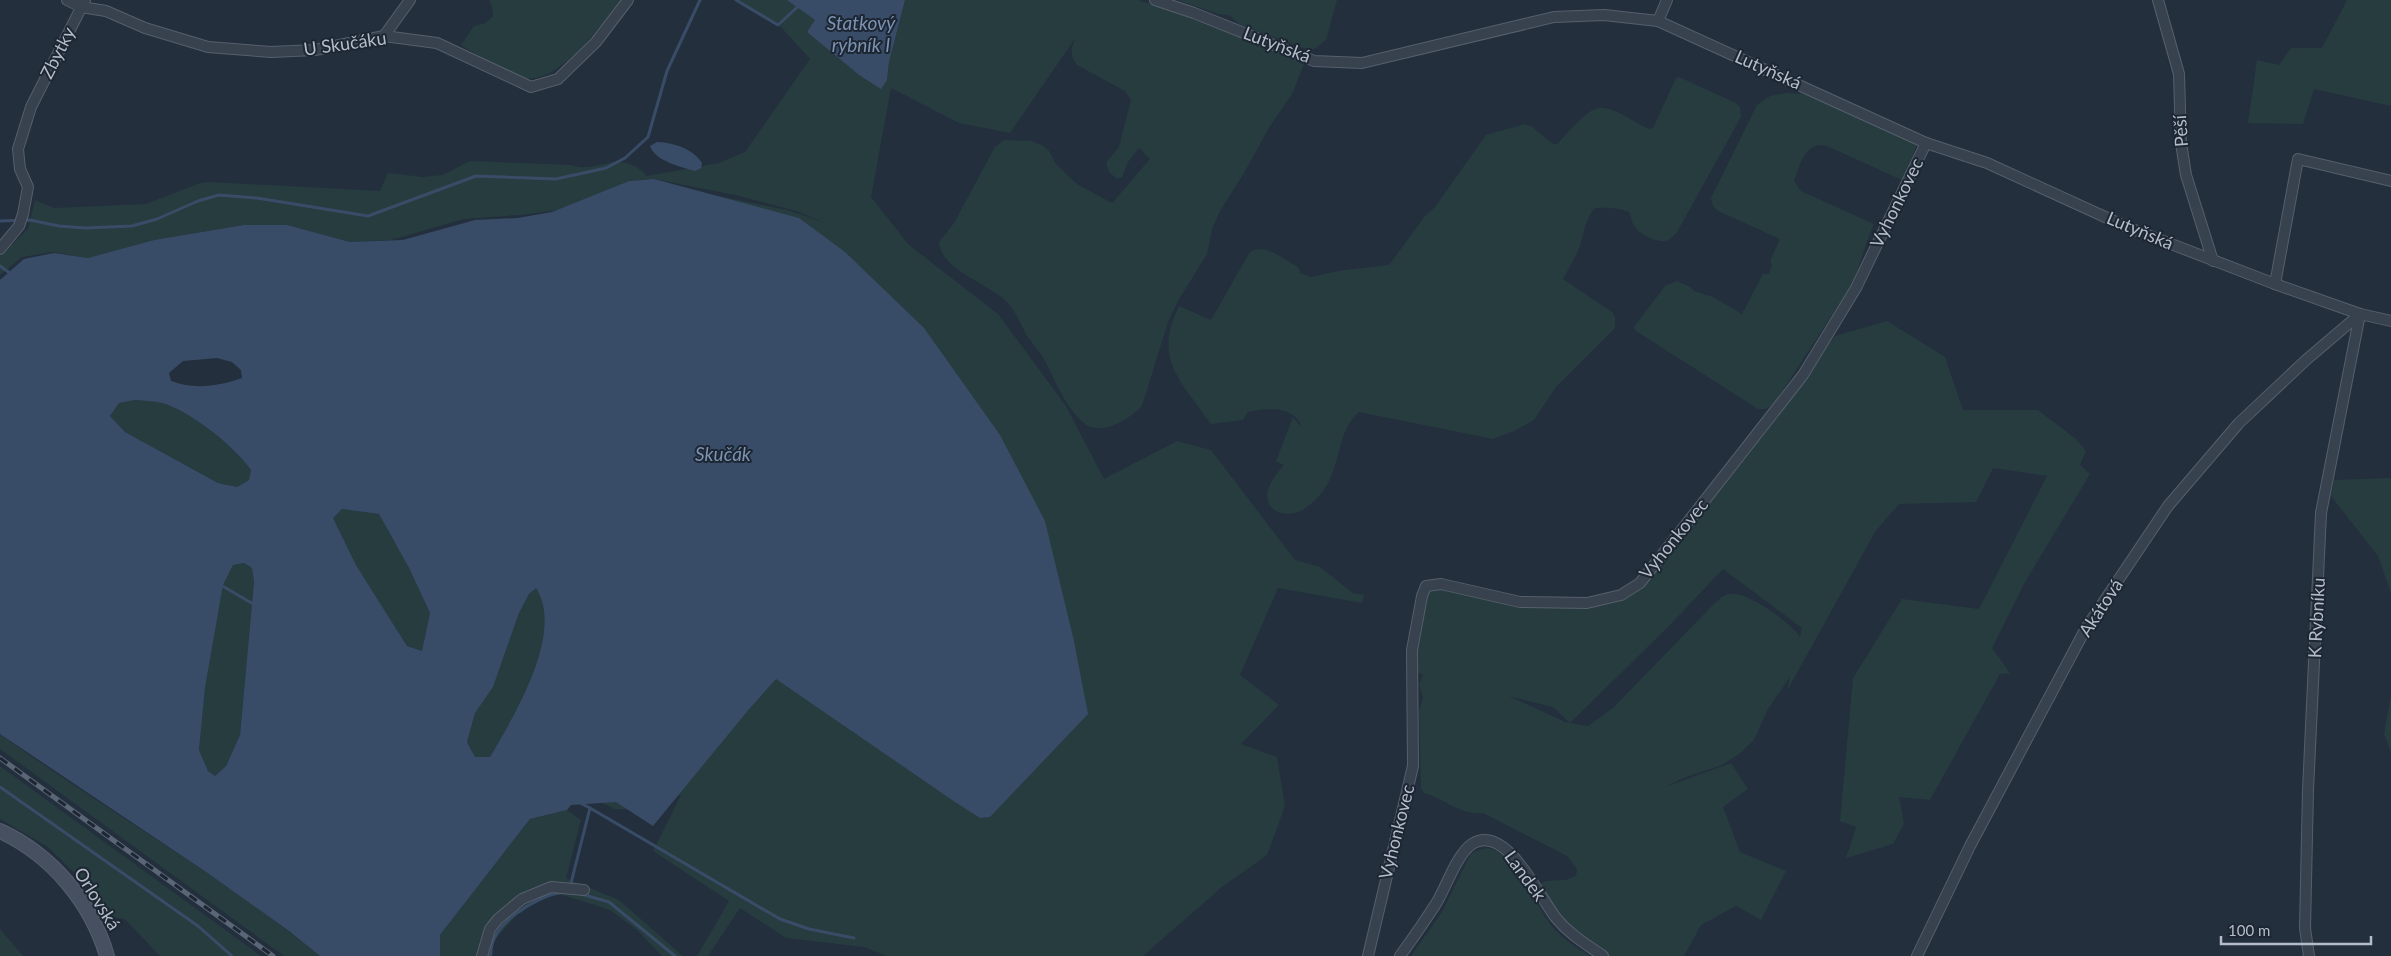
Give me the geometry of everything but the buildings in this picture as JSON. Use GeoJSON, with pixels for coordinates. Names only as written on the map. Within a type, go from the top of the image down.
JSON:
{"type":"FeatureCollection","features":[{"type":"Feature","properties":{"kind":"main road","name":"Orlovská"},"geometry":{"type":"LineString","coordinates":[[0,831],[40,857],[67,880],[100,933],[108,956]]}},
{"type":"Feature","properties":{"kind":"street","name":"U Skučáku"},"geometry":{"type":"LineString","coordinates":[[68,0],[83,3],[145,28],[208,48],[271,52],[315,50],[384,36],[438,43],[531,87],[558,79],[596,42],[628,0]]}},
{"type":"Feature","properties":{"kind":"street"},"geometry":{"type":"LineString","coordinates":[[384,36],[410,0]]}},
{"type":"Feature","properties":{"kind":"street","name":"Lutyňská"},"geometry":{"type":"LineString","coordinates":[[1155,0],[1194,13],[1314,61],[1362,63],[1554,17],[1604,15],[1658,20],[1926,143],[1988,163],[2127,227],[2213,261],[2360,314]]}},
{"type":"Feature","properties":{"kind":"street"},"geometry":{"type":"LineString","coordinates":[[1658,20],[1667,0]]}},
{"type":"Feature","properties":{"kind":"street","name":"Pěší"},"geometry":{"type":"LineString","coordinates":[[2158,0],[2179,74],[2181,143],[2186,175],[2213,261]]}},
{"type":"Feature","properties":{"kind":"street","name":"Zbytky"},"geometry":{"type":"LineString","coordinates":[[0,249],[19,226],[23,214],[28,188],[20,169],[18,149],[31,107],[83,3]]}},
{"type":"Feature","properties":{"kind":"street","name":"Vyhonkovec"},"geometry":{"type":"LineString","coordinates":[[1368,956],[1413,766],[1412,650],[1422,596],[1426,586],[1441,584],[1520,602],[1587,602],[1621,595],[1640,582],[1803,375],[1856,288],[1926,143]]}},
{"type":"Feature","properties":{"kind":"street"},"geometry":{"type":"LineString","coordinates":[[2275,284],[2298,159],[2391,182]]}},
{"type":"Feature","properties":{"kind":"street"},"geometry":{"type":"LineString","coordinates":[[2360,314],[2391,321]]}},
{"type":"Feature","properties":{"kind":"street","name":"Akátová"},"geometry":{"type":"LineString","coordinates":[[1917,956],[1970,846],[2086,628],[2168,506],[2239,423],[2306,360],[2360,314]]}},
{"type":"Feature","properties":{"kind":"street","name":"K Rybníku"},"geometry":{"type":"LineString","coordinates":[[2309,956],[2305,928],[2308,790],[2322,513],[2360,314]]}},
{"type":"Feature","properties":{"kind":"street","name":"Landek"},"geometry":{"type":"LineString","coordinates":[[1400,956],[1438,901],[1463,855],[1473,844],[1486,841],[1502,845],[1524,870],[1555,917],[1571,935],[1603,956]]}},
{"type":"Feature","properties":{"kind":"street"},"geometry":{"type":"LineString","coordinates":[[482,956],[490,929],[510,908],[535,892],[551,887],[580,890]]}},
{"type":"Feature","properties":{"kind":"green space"},"geometry":{"type":"Polygon","coordinates":[[[489,0],[621,0],[590,38],[564,63],[551,72],[536,78],[522,78],[499,68],[461,45],[474,26],[486,23],[493,16],[489,0]]]}},
{"type":"Feature","properties":{"kind":"green space"},"geometry":{"type":"Polygon","coordinates":[[[738,0],[787,0],[816,20],[807,32],[859,75],[881,88],[887,80],[889,62],[905,0],[1137,0],[1183,14],[1300,60],[1304,64],[1292,94],[1270,126],[1220,211],[1212,229],[1207,254],[1178,301],[1168,322],[1142,406],[1131,416],[1108,427],[1092,427],[1078,418],[1067,403],[1045,361],[1027,336],[1008,303],[957,269],[942,252],[939,242],[954,223],[995,147],[1004,140],[1031,141],[1042,145],[1049,151],[1056,164],[1077,184],[1112,203],[1150,159],[1139,148],[1128,162],[1122,177],[1117,179],[1109,172],[1106,162],[1119,147],[1131,100],[1125,91],[1077,65],[1072,51],[1076,37],[1010,133],[959,123],[891,88],[871,197],[909,245],[998,314],[1066,406],[1104,479],[1177,441],[1211,450],[1295,560],[1320,567],[1353,593],[1364,595],[1362,603],[1278,588],[1240,675],[1279,705],[1241,744],[1277,757],[1285,806],[1267,855],[1222,887],[1143,956],[887,956],[864,947],[786,938],[740,908],[708,956],[697,956],[729,901],[653,851],[681,795],[639,810],[615,809],[511,760],[495,748],[490,757],[475,757],[467,742],[475,713],[493,687],[519,613],[529,594],[536,588],[541,596],[644,181],[787,210],[826,223],[796,211],[735,195],[654,179],[629,181],[558,210],[464,219],[391,240],[350,242],[287,225],[244,225],[154,240],[88,258],[53,252],[22,257],[0,275],[0,256],[28,229],[35,200],[54,208],[146,204],[200,183],[209,182],[380,191],[388,173],[423,177],[443,175],[470,161],[571,165],[580,167],[618,162],[637,167],[647,176],[719,163],[745,152],[810,59],[780,26],[738,0]]]}},
{"type":"Feature","properties":{"kind":"green space"},"geometry":{"type":"Polygon","coordinates":[[[1177,0],[1337,0],[1326,40],[1313,50],[1239,24],[1229,15],[1219,14],[1177,0]]]}},
{"type":"Feature","properties":{"kind":"green space"},"geometry":{"type":"Polygon","coordinates":[[[2347,0],[2391,0],[2391,106],[2314,89],[2303,124],[2248,123],[2257,60],[2279,65],[2291,48],[2322,48],[2347,0]]]}},
{"type":"Feature","properties":{"kind":"green space"},"geometry":{"type":"Polygon","coordinates":[[[1679,77],[1736,103],[1740,107],[1741,117],[1677,232],[1670,239],[1661,241],[1644,235],[1637,230],[1629,212],[1612,208],[1595,208],[1591,213],[1578,251],[1563,279],[1612,312],[1615,317],[1615,328],[1556,387],[1534,420],[1514,431],[1493,439],[1359,412],[1350,422],[1344,434],[1333,473],[1327,486],[1318,498],[1304,509],[1290,514],[1276,511],[1271,507],[1267,495],[1274,478],[1284,465],[1276,461],[1293,417],[1302,428],[1293,415],[1272,409],[1248,412],[1243,420],[1211,424],[1186,390],[1173,367],[1170,357],[1169,334],[1179,306],[1211,320],[1250,252],[1256,249],[1275,253],[1299,268],[1300,273],[1310,277],[1344,270],[1389,265],[1425,216],[1435,207],[1486,135],[1525,124],[1531,126],[1553,144],[1557,144],[1581,119],[1598,108],[1617,112],[1648,129],[1653,128],[1676,78],[1679,77]]]}},
{"type":"Feature","properties":{"kind":"green space"},"geometry":{"type":"Polygon","coordinates":[[[1787,93],[1805,94],[1917,144],[1904,181],[1827,146],[1813,147],[1801,162],[1794,181],[1801,191],[1874,224],[1853,283],[1774,404],[1766,409],[1758,409],[1636,331],[1634,327],[1665,286],[1677,281],[1694,291],[1713,297],[1742,314],[1763,274],[1769,274],[1772,265],[1770,261],[1780,239],[1718,211],[1713,206],[1711,198],[1757,105],[1770,96],[1787,93]]]}},
{"type":"Feature","properties":{"kind":"green space"},"geometry":{"type":"Polygon","coordinates":[[[1887,321],[1945,357],[1963,410],[2038,410],[2076,439],[2086,451],[2080,465],[2090,474],[2025,582],[1992,648],[2010,673],[2000,674],[1930,800],[1899,797],[1904,824],[1893,844],[1846,858],[1856,827],[1840,821],[1853,678],[1902,599],[1979,609],[2047,476],[1993,468],[1976,502],[1899,504],[1875,532],[1787,691],[1790,677],[1768,709],[1754,740],[1739,754],[1722,765],[1683,778],[1665,787],[1731,763],[1748,789],[1723,807],[1740,852],[1786,871],[1761,920],[1736,906],[1701,925],[1684,956],[1609,956],[1566,926],[1540,885],[1545,881],[1566,880],[1576,876],[1577,869],[1567,856],[1483,813],[1467,812],[1459,809],[1424,793],[1421,788],[1419,712],[1423,697],[1419,685],[1423,675],[1416,672],[1418,636],[1429,590],[1433,587],[1589,605],[1629,597],[1835,336],[1887,321]],[[1723,569],[1669,626],[1570,723],[1588,726],[1613,708],[1714,604],[1726,595],[1737,594],[1757,602],[1788,624],[1800,637],[1802,628],[1723,569]],[[1509,696],[1570,723],[1553,707],[1509,696]]]}},
{"type":"Feature","properties":{"kind":"green space"},"geometry":{"type":"Polygon","coordinates":[[[135,400],[152,401],[173,407],[211,431],[234,451],[251,470],[249,480],[237,487],[218,483],[125,432],[110,416],[119,403],[135,400]]]}},
{"type":"Feature","properties":{"kind":"green space"},"geometry":{"type":"Polygon","coordinates":[[[2391,478],[2391,593],[2378,556],[2331,496],[2334,480],[2391,478]]]}},
{"type":"Feature","properties":{"kind":"green space"},"geometry":{"type":"Polygon","coordinates":[[[342,509],[379,514],[409,568],[430,613],[422,651],[407,646],[356,565],[333,518],[342,509]]]}},
{"type":"Feature","properties":{"kind":"green space"},"geometry":{"type":"Polygon","coordinates":[[[244,563],[252,568],[254,582],[240,735],[226,766],[215,776],[208,771],[199,750],[205,688],[223,585],[233,565],[244,563]]]}},
{"type":"Feature","properties":{"kind":"green space"},"geometry":{"type":"Polygon","coordinates":[[[2391,696],[2391,752],[2384,734],[2391,696]]]}},
{"type":"Feature","properties":{"kind":"green space"},"geometry":{"type":"Polygon","coordinates":[[[0,734],[242,897],[320,956],[284,956],[0,749],[0,734]]]}},
{"type":"Feature","properties":{"kind":"green space"},"geometry":{"type":"Polygon","coordinates":[[[0,766],[261,956],[160,956],[125,919],[107,916],[90,888],[48,847],[0,819],[0,766]]]}},
{"type":"Feature","properties":{"kind":"green space"},"geometry":{"type":"Polygon","coordinates":[[[567,810],[581,820],[566,878],[619,900],[683,956],[662,956],[637,930],[610,910],[563,895],[545,896],[516,916],[490,945],[487,956],[440,956],[440,935],[530,819],[567,810]]]}},
{"type":"Feature","properties":{"kind":"green space"},"geometry":{"type":"Polygon","coordinates":[[[1487,848],[1499,852],[1509,859],[1525,879],[1544,915],[1555,930],[1574,946],[1590,956],[1411,956],[1442,912],[1470,855],[1475,851],[1487,848]]]}},
{"type":"Feature","properties":{"kind":"green space"},"geometry":{"type":"Polygon","coordinates":[[[0,929],[23,956],[0,956],[0,929]]]}},
{"type":"Feature","properties":{"kind":"water","name":"Statkový rybník I"},"geometry":{"type":"Polygon","coordinates":[[[787,0],[905,0],[889,62],[887,80],[881,89],[859,75],[807,32],[815,20],[787,0]]]}},
{"type":"Feature","properties":{"kind":"water"},"geometry":{"type":"Polygon","coordinates":[[[657,142],[676,145],[688,150],[702,163],[701,168],[695,171],[657,156],[650,146],[657,142]]]}},
{"type":"Feature","properties":{"kind":"water","name":"Skučák"},"geometry":{"type":"Polygon","coordinates":[[[654,179],[799,218],[845,252],[924,328],[1000,435],[1045,521],[1074,641],[1088,714],[990,817],[980,818],[955,802],[776,679],[653,826],[616,802],[571,805],[567,810],[530,819],[440,935],[440,956],[320,956],[289,931],[206,872],[0,734],[0,280],[24,259],[54,253],[88,258],[154,240],[244,225],[287,225],[350,242],[403,240],[475,220],[518,218],[552,212],[629,181],[654,179]],[[217,358],[183,361],[169,373],[171,381],[180,384],[207,386],[242,378],[241,370],[232,362],[217,358]],[[135,400],[119,403],[110,416],[125,432],[218,483],[237,487],[249,480],[251,470],[234,451],[223,440],[185,413],[159,402],[135,400]],[[342,509],[333,518],[356,565],[407,646],[422,651],[430,613],[409,568],[379,514],[342,509]],[[244,563],[233,565],[223,585],[205,688],[199,750],[208,771],[215,776],[226,766],[240,735],[254,582],[252,568],[244,563]],[[536,588],[529,594],[519,613],[493,687],[475,713],[467,742],[475,757],[490,757],[523,697],[541,650],[544,628],[543,606],[536,588]]]}},
{"type":"Feature","properties":{"kind":"waterway"},"geometry":{"type":"LineString","coordinates":[[0,221],[30,220],[59,226],[85,228],[132,226],[157,219],[198,201],[219,195],[257,198],[368,216],[476,176],[556,179],[606,168],[625,158],[648,137],[667,71],[700,0]]}},
{"type":"Feature","properties":{"kind":"waterway"},"geometry":{"type":"LineString","coordinates":[[736,0],[778,25],[805,0]]}},
{"type":"Feature","properties":{"kind":"waterway"},"geometry":{"type":"LineString","coordinates":[[0,266],[11,274]]}},
{"type":"Feature","properties":{"kind":"waterway"},"geometry":{"type":"LineString","coordinates":[[219,584],[255,605]]}},
{"type":"Feature","properties":{"kind":"waterway"},"geometry":{"type":"LineString","coordinates":[[0,787],[198,926],[232,956]]}},
{"type":"Feature","properties":{"kind":"waterway"},"geometry":{"type":"LineString","coordinates":[[570,887],[590,808],[580,803]]}},
{"type":"Feature","properties":{"kind":"waterway"},"geometry":{"type":"LineString","coordinates":[[590,808],[780,919],[809,929],[854,938]]}},
{"type":"Feature","properties":{"kind":"waterway"},"geometry":{"type":"LineString","coordinates":[[489,956],[498,932],[516,914],[539,900],[562,892]]}},
{"type":"Feature","properties":{"kind":"waterway"},"geometry":{"type":"LineString","coordinates":[[581,894],[609,902],[675,956]]}},
{"type":"Feature","properties":{"kind":"railway"},"geometry":{"type":"LineString","coordinates":[[0,758],[273,956]]}}]}
